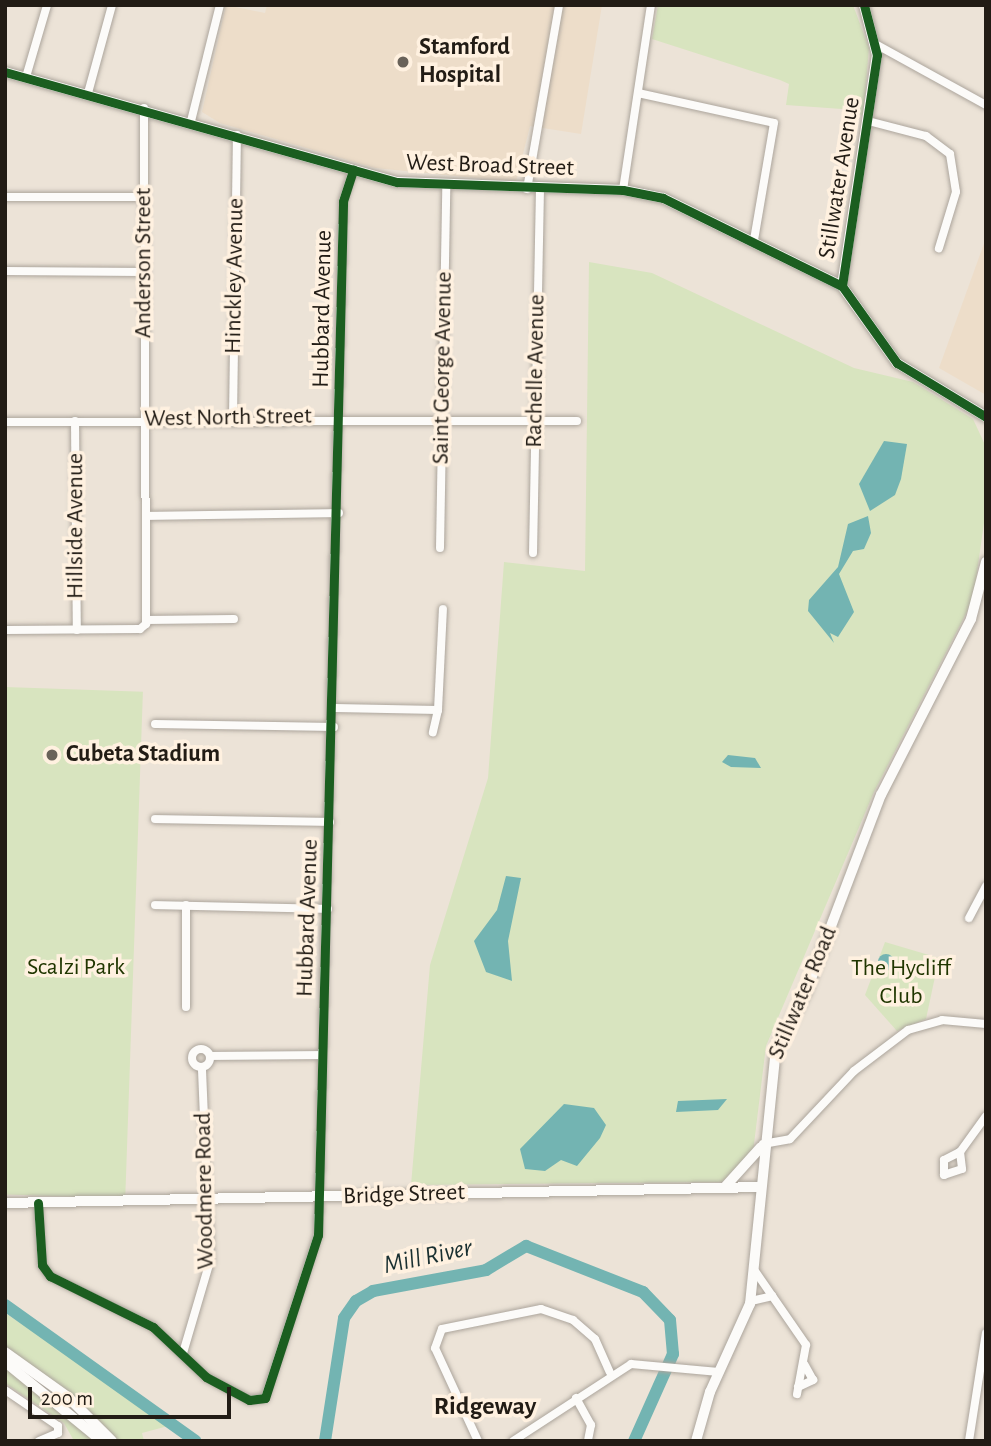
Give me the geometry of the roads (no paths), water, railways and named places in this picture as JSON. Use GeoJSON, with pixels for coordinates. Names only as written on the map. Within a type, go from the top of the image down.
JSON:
{"type":"FeatureCollection","features":[{"type":"Feature","properties":{"kind":"main road","name":"Stillwater Avenue"},"geometry":{"type":"LineString","coordinates":[[864,5],[877,45],[872,122],[842,286],[897,363],[986,417]]}},
{"type":"Feature","properties":{"kind":"main road","name":"West Broad Street"},"geometry":{"type":"LineString","coordinates":[[5,72],[191,121],[353,170],[446,188],[623,190],[663,198],[754,240],[842,286]]}},
{"type":"Feature","properties":{"kind":"main road","name":"Stillwater Road"},"geometry":{"type":"LineString","coordinates":[[696,1441],[719,1372],[751,1301],[763,1144],[776,1050],[806,992],[881,795],[967,629],[986,565]]}},
{"type":"Feature","properties":{"kind":"main road"},"geometry":{"type":"LineString","coordinates":[[724,1188],[763,1144]]}},
{"type":"Feature","properties":{"kind":"main road","name":"Bridge Street"},"geometry":{"type":"LineString","coordinates":[[5,1203],[209,1201],[761,1187]]}},
{"type":"Feature","properties":{"kind":"main road"},"geometry":{"type":"LineString","coordinates":[[5,1352],[68,1397],[112,1441]]}},
{"type":"Feature","properties":{"kind":"main road"},"geometry":{"type":"LineString","coordinates":[[5,1362],[102,1441]]}},
{"type":"Feature","properties":{"kind":"street"},"geometry":{"type":"LineString","coordinates":[[26,78],[47,5]]}},
{"type":"Feature","properties":{"kind":"street"},"geometry":{"type":"LineString","coordinates":[[88,93],[112,5]]}},
{"type":"Feature","properties":{"kind":"street"},"geometry":{"type":"LineString","coordinates":[[191,121],[220,5]]}},
{"type":"Feature","properties":{"kind":"street"},"geometry":{"type":"LineString","coordinates":[[527,189],[559,5]]}},
{"type":"Feature","properties":{"kind":"street"},"geometry":{"type":"LineString","coordinates":[[623,190],[651,5]]}},
{"type":"Feature","properties":{"kind":"street"},"geometry":{"type":"LineString","coordinates":[[877,45],[984,102]]}},
{"type":"Feature","properties":{"kind":"street"},"geometry":{"type":"LineString","coordinates":[[638,93],[774,123],[754,240]]}},
{"type":"Feature","properties":{"kind":"street","name":"Anderson Street"},"geometry":{"type":"LineString","coordinates":[[144,108],[146,621]]}},
{"type":"Feature","properties":{"kind":"street"},"geometry":{"type":"LineString","coordinates":[[872,122],[926,136],[950,154],[956,192],[939,248]]}},
{"type":"Feature","properties":{"kind":"street","name":"Hinckley Avenue"},"geometry":{"type":"LineString","coordinates":[[233,418],[237,135]]}},
{"type":"Feature","properties":{"kind":"street","name":"Hubbard Avenue"},"geometry":{"type":"LineString","coordinates":[[183,1353],[206,1377],[257,1402],[269,1392],[314,1256],[320,1197],[322,1055],[335,708],[343,201],[353,170]]}},
{"type":"Feature","properties":{"kind":"street","name":"Saint George Avenue"},"geometry":{"type":"LineString","coordinates":[[440,548],[446,188]]}},
{"type":"Feature","properties":{"kind":"street","name":"Rachelle Avenue"},"geometry":{"type":"LineString","coordinates":[[533,553],[540,189]]}},
{"type":"Feature","properties":{"kind":"street"},"geometry":{"type":"LineString","coordinates":[[5,197],[144,197]]}},
{"type":"Feature","properties":{"kind":"street"},"geometry":{"type":"LineString","coordinates":[[5,271],[143,272]]}},
{"type":"Feature","properties":{"kind":"street","name":"West North Street"},"geometry":{"type":"LineString","coordinates":[[5,422],[341,417],[577,421]]}},
{"type":"Feature","properties":{"kind":"street","name":"Hillside Avenue"},"geometry":{"type":"LineString","coordinates":[[75,421],[77,630]]}},
{"type":"Feature","properties":{"kind":"street"},"geometry":{"type":"LineString","coordinates":[[146,516],[339,513]]}},
{"type":"Feature","properties":{"kind":"street"},"geometry":{"type":"LineString","coordinates":[[433,732],[438,710],[443,609]]}},
{"type":"Feature","properties":{"kind":"street"},"geometry":{"type":"LineString","coordinates":[[5,630],[140,629],[146,621],[234,618]]}},
{"type":"Feature","properties":{"kind":"street"},"geometry":{"type":"LineString","coordinates":[[335,708],[438,710]]}},
{"type":"Feature","properties":{"kind":"street"},"geometry":{"type":"LineString","coordinates":[[155,723],[334,727]]}},
{"type":"Feature","properties":{"kind":"street"},"geometry":{"type":"LineString","coordinates":[[155,820],[330,822]]}},
{"type":"Feature","properties":{"kind":"street"},"geometry":{"type":"LineString","coordinates":[[970,918],[986,886]]}},
{"type":"Feature","properties":{"kind":"street"},"geometry":{"type":"LineString","coordinates":[[155,905],[328,909]]}},
{"type":"Feature","properties":{"kind":"street"},"geometry":{"type":"LineString","coordinates":[[186,905],[186,1007]]}},
{"type":"Feature","properties":{"kind":"street"},"geometry":{"type":"LineString","coordinates":[[763,1144],[790,1139],[853,1071],[908,1030],[942,1020],[986,1024]]}},
{"type":"Feature","properties":{"kind":"street","name":"Woodmere Road"},"geometry":{"type":"LineString","coordinates":[[183,1353],[207,1281],[209,1201],[202,1067],[193,1062],[194,1051],[204,1049],[210,1056]]}},
{"type":"Feature","properties":{"kind":"street"},"geometry":{"type":"LineString","coordinates":[[202,1067],[210,1056],[322,1055]]}},
{"type":"Feature","properties":{"kind":"street"},"geometry":{"type":"LineString","coordinates":[[960,1152],[986,1116]]}},
{"type":"Feature","properties":{"kind":"street"},"geometry":{"type":"LineString","coordinates":[[38,1203],[42,1265],[50,1276],[153,1327],[183,1353]]}},
{"type":"Feature","properties":{"kind":"street"},"geometry":{"type":"LineString","coordinates":[[755,1271],[802,1334],[804,1364],[797,1390]]}},
{"type":"Feature","properties":{"kind":"street"},"geometry":{"type":"LineString","coordinates":[[751,1301],[772,1296]]}},
{"type":"Feature","properties":{"kind":"street"},"geometry":{"type":"LineString","coordinates":[[478,1441],[435,1348],[442,1329],[541,1309],[573,1320],[595,1339],[610,1372]]}},
{"type":"Feature","properties":{"kind":"street"},"geometry":{"type":"LineString","coordinates":[[969,1441],[985,1336]]}},
{"type":"Feature","properties":{"kind":"street"},"geometry":{"type":"LineString","coordinates":[[513,1441],[610,1372],[652,1362],[719,1372]]}},
{"type":"Feature","properties":{"kind":"street"},"geometry":{"type":"LineString","coordinates":[[5,1390],[58,1426],[58,1433],[39,1441]]}},
{"type":"Feature","properties":{"kind":"street"},"geometry":{"type":"LineString","coordinates":[[576,1398],[591,1425],[589,1441]]}},
{"type":"Feature","properties":{"kind":"water"},"geometry":{"type":"Polygon","coordinates":[[[884,441],[907,444],[901,479],[895,495],[870,511],[859,484],[884,441]]]}},
{"type":"Feature","properties":{"kind":"water"},"geometry":{"type":"Polygon","coordinates":[[[868,516],[871,533],[864,549],[853,551],[839,574],[854,612],[838,637],[830,633],[834,643],[808,611],[809,600],[838,567],[848,524],[868,516]]]}},
{"type":"Feature","properties":{"kind":"water"},"geometry":{"type":"Polygon","coordinates":[[[728,755],[755,758],[761,768],[731,767],[722,762],[728,755]]]}},
{"type":"Feature","properties":{"kind":"water"},"geometry":{"type":"Polygon","coordinates":[[[506,876],[521,878],[508,941],[512,981],[486,972],[474,941],[497,910],[506,876]]]}},
{"type":"Feature","properties":{"kind":"water"},"geometry":{"type":"Polygon","coordinates":[[[883,954],[889,954],[894,962],[892,968],[883,970],[878,965],[878,959],[883,954]]]}},
{"type":"Feature","properties":{"kind":"water"},"geometry":{"type":"Polygon","coordinates":[[[727,1099],[718,1110],[676,1112],[678,1101],[727,1099]]]}},
{"type":"Feature","properties":{"kind":"water"},"geometry":{"type":"Polygon","coordinates":[[[564,1104],[594,1108],[606,1125],[600,1138],[577,1166],[561,1160],[545,1171],[525,1169],[520,1149],[564,1104]]]}},
{"type":"Feature","properties":{"kind":"waterway","name":"Mill River"},"geometry":{"type":"LineString","coordinates":[[325,1441],[344,1318],[356,1301],[373,1291],[486,1270],[526,1246],[643,1292],[670,1320],[673,1354],[634,1441]]}},
{"type":"Feature","properties":{"kind":"waterway","name":"Mill River"},"geometry":{"type":"LineString","coordinates":[[5,1305],[196,1441]]}},
{"type":"Feature","properties":{"kind":"place","name":"Stamford Hospital"},"geometry":{"type":"Point","coordinates":[403,62]}},
{"type":"Feature","properties":{"kind":"place","name":"Cubeta Stadium"},"geometry":{"type":"Point","coordinates":[52,755]}},
{"type":"Feature","properties":{"kind":"district","name":"Ridgeway"},"geometry":{"type":"Point","coordinates":[485,1407]}},
{"type":"Feature","properties":{"kind":"park label","name":"Scalzi Park"},"geometry":{"type":"Point","coordinates":[76,968]}},
{"type":"Feature","properties":{"kind":"park label","name":"The Hycliff Club"},"geometry":{"type":"Point","coordinates":[901,983]}}]}
